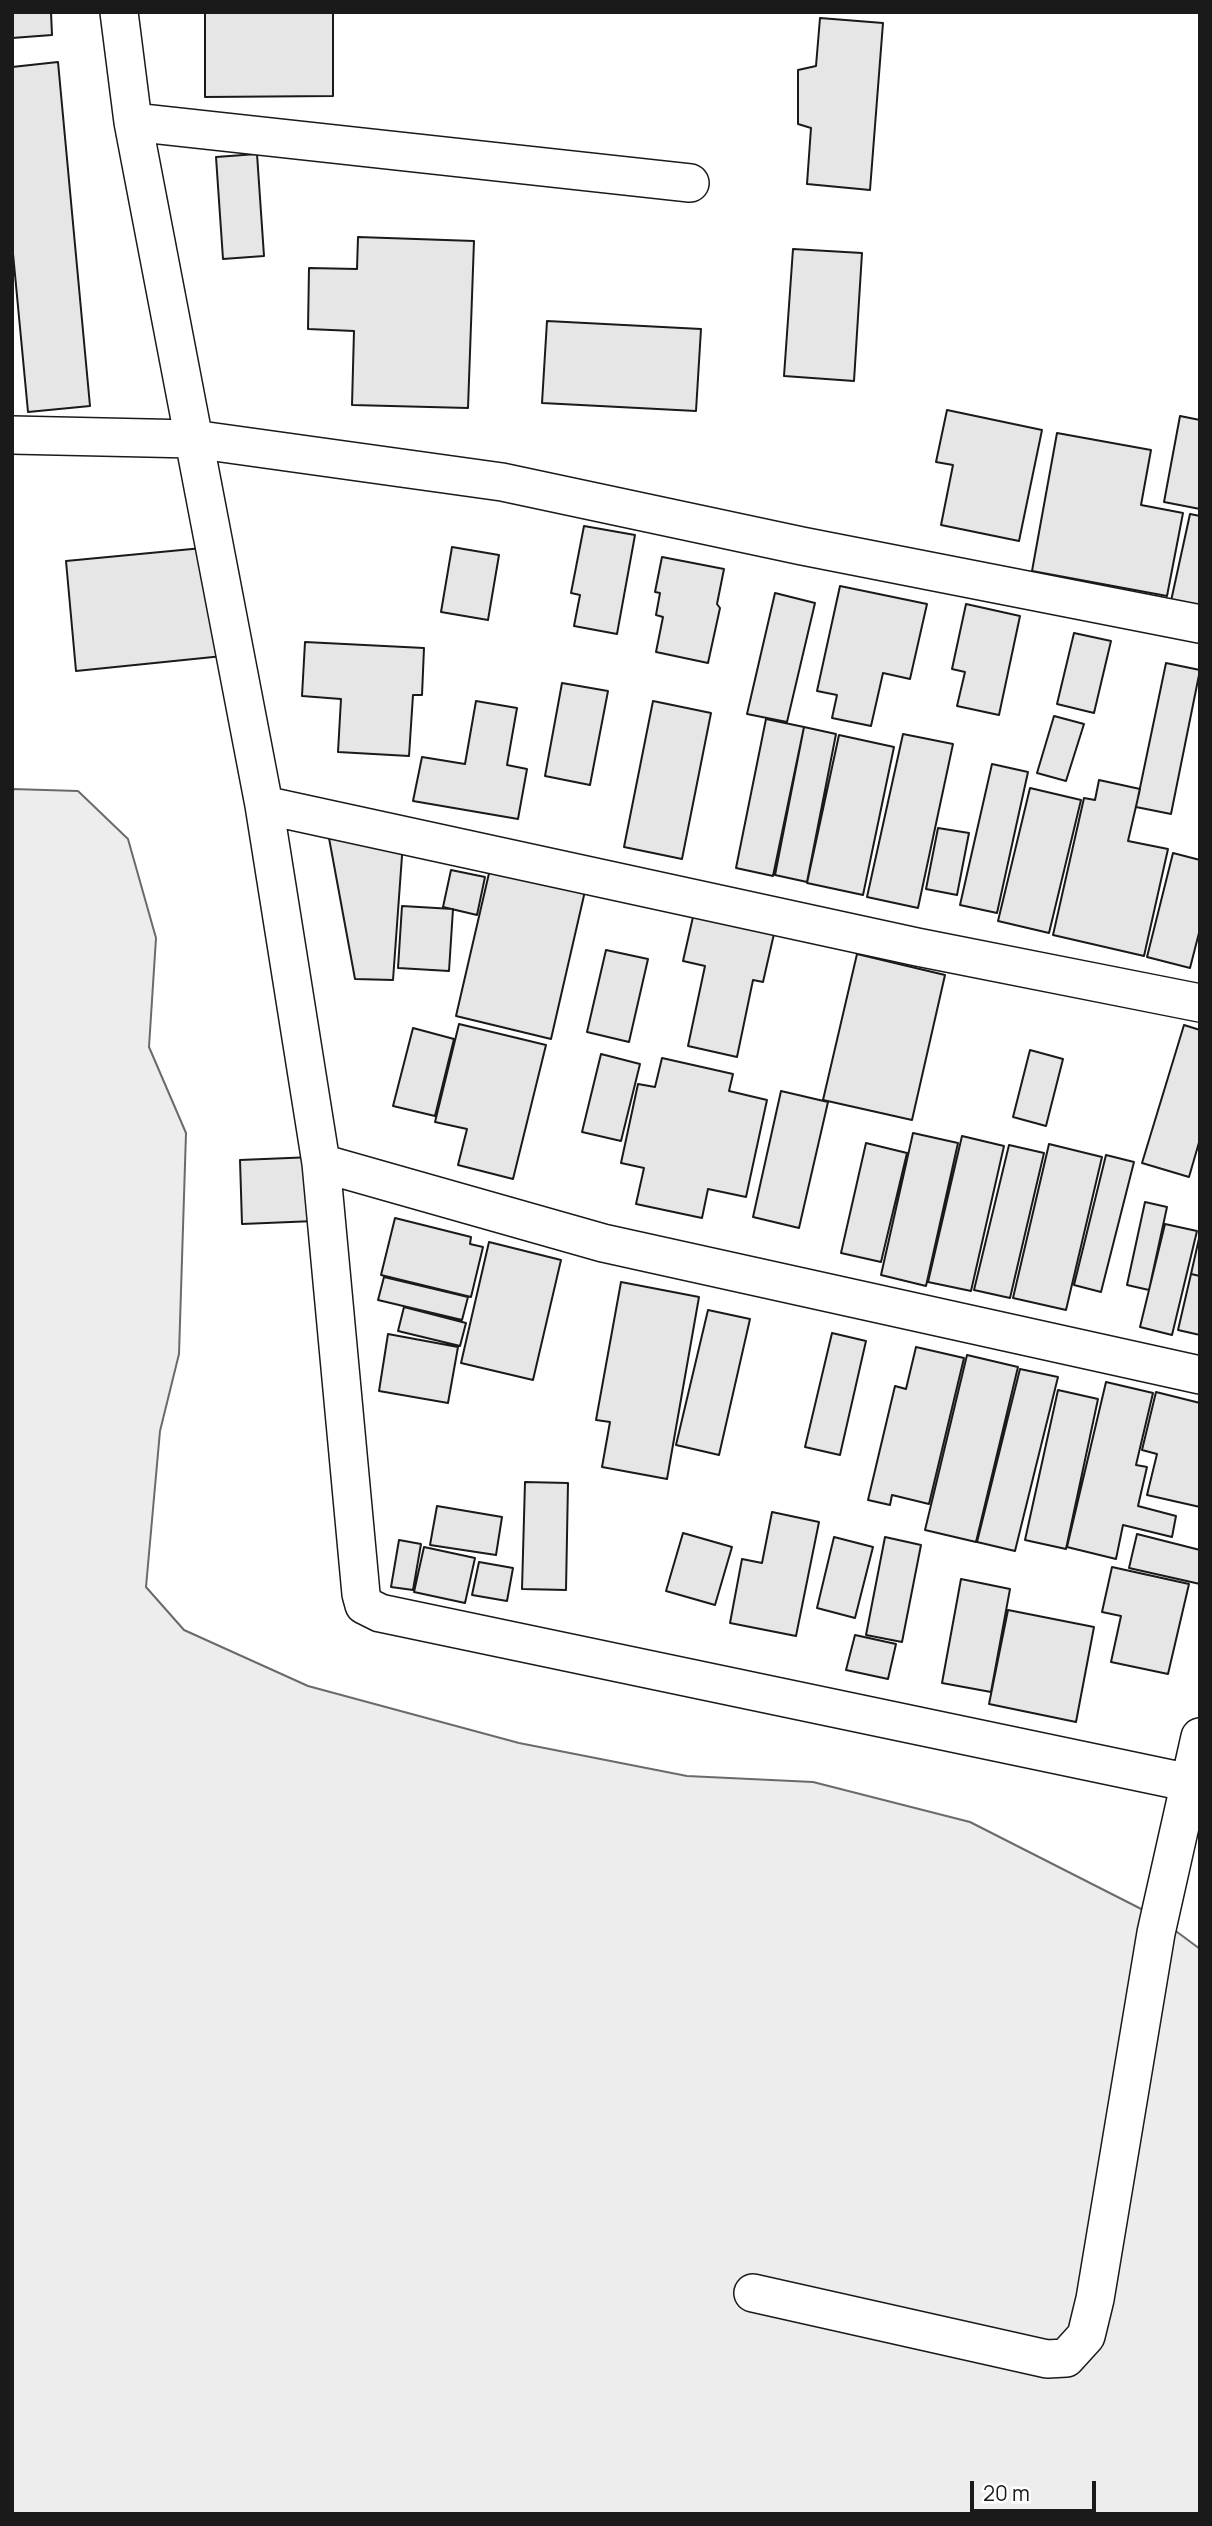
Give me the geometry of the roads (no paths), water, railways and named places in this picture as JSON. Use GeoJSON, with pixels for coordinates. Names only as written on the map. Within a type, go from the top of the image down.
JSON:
{"type":"FeatureCollection","features":[{"type":"Feature","properties":{"kind":"street"},"geometry":{"type":"LineString","coordinates":[[119,12],[133,122],[264,806],[321,1163],[364,1605],[380,1613],[1195,1784]]}},
{"type":"Feature","properties":{"kind":"street"},"geometry":{"type":"LineString","coordinates":[[133,122],[690,184]]}},
{"type":"Feature","properties":{"kind":"street"},"geometry":{"type":"LineString","coordinates":[[12,435],[193,439],[502,482],[816,549],[1200,624]]}},
{"type":"Feature","properties":{"kind":"street"},"geometry":{"type":"LineString","coordinates":[[264,806],[917,947],[1200,1003]]}},
{"type":"Feature","properties":{"kind":"street"},"geometry":{"type":"LineString","coordinates":[[321,1163],[603,1243],[1200,1375]]}},
{"type":"Feature","properties":{"kind":"street"},"geometry":{"type":"LineString","coordinates":[[753,2293],[1047,2359],[1066,2357],[1086,2336],[1096,2299],[1156,1933],[1195,1784],[1200,1737]]}}]}
